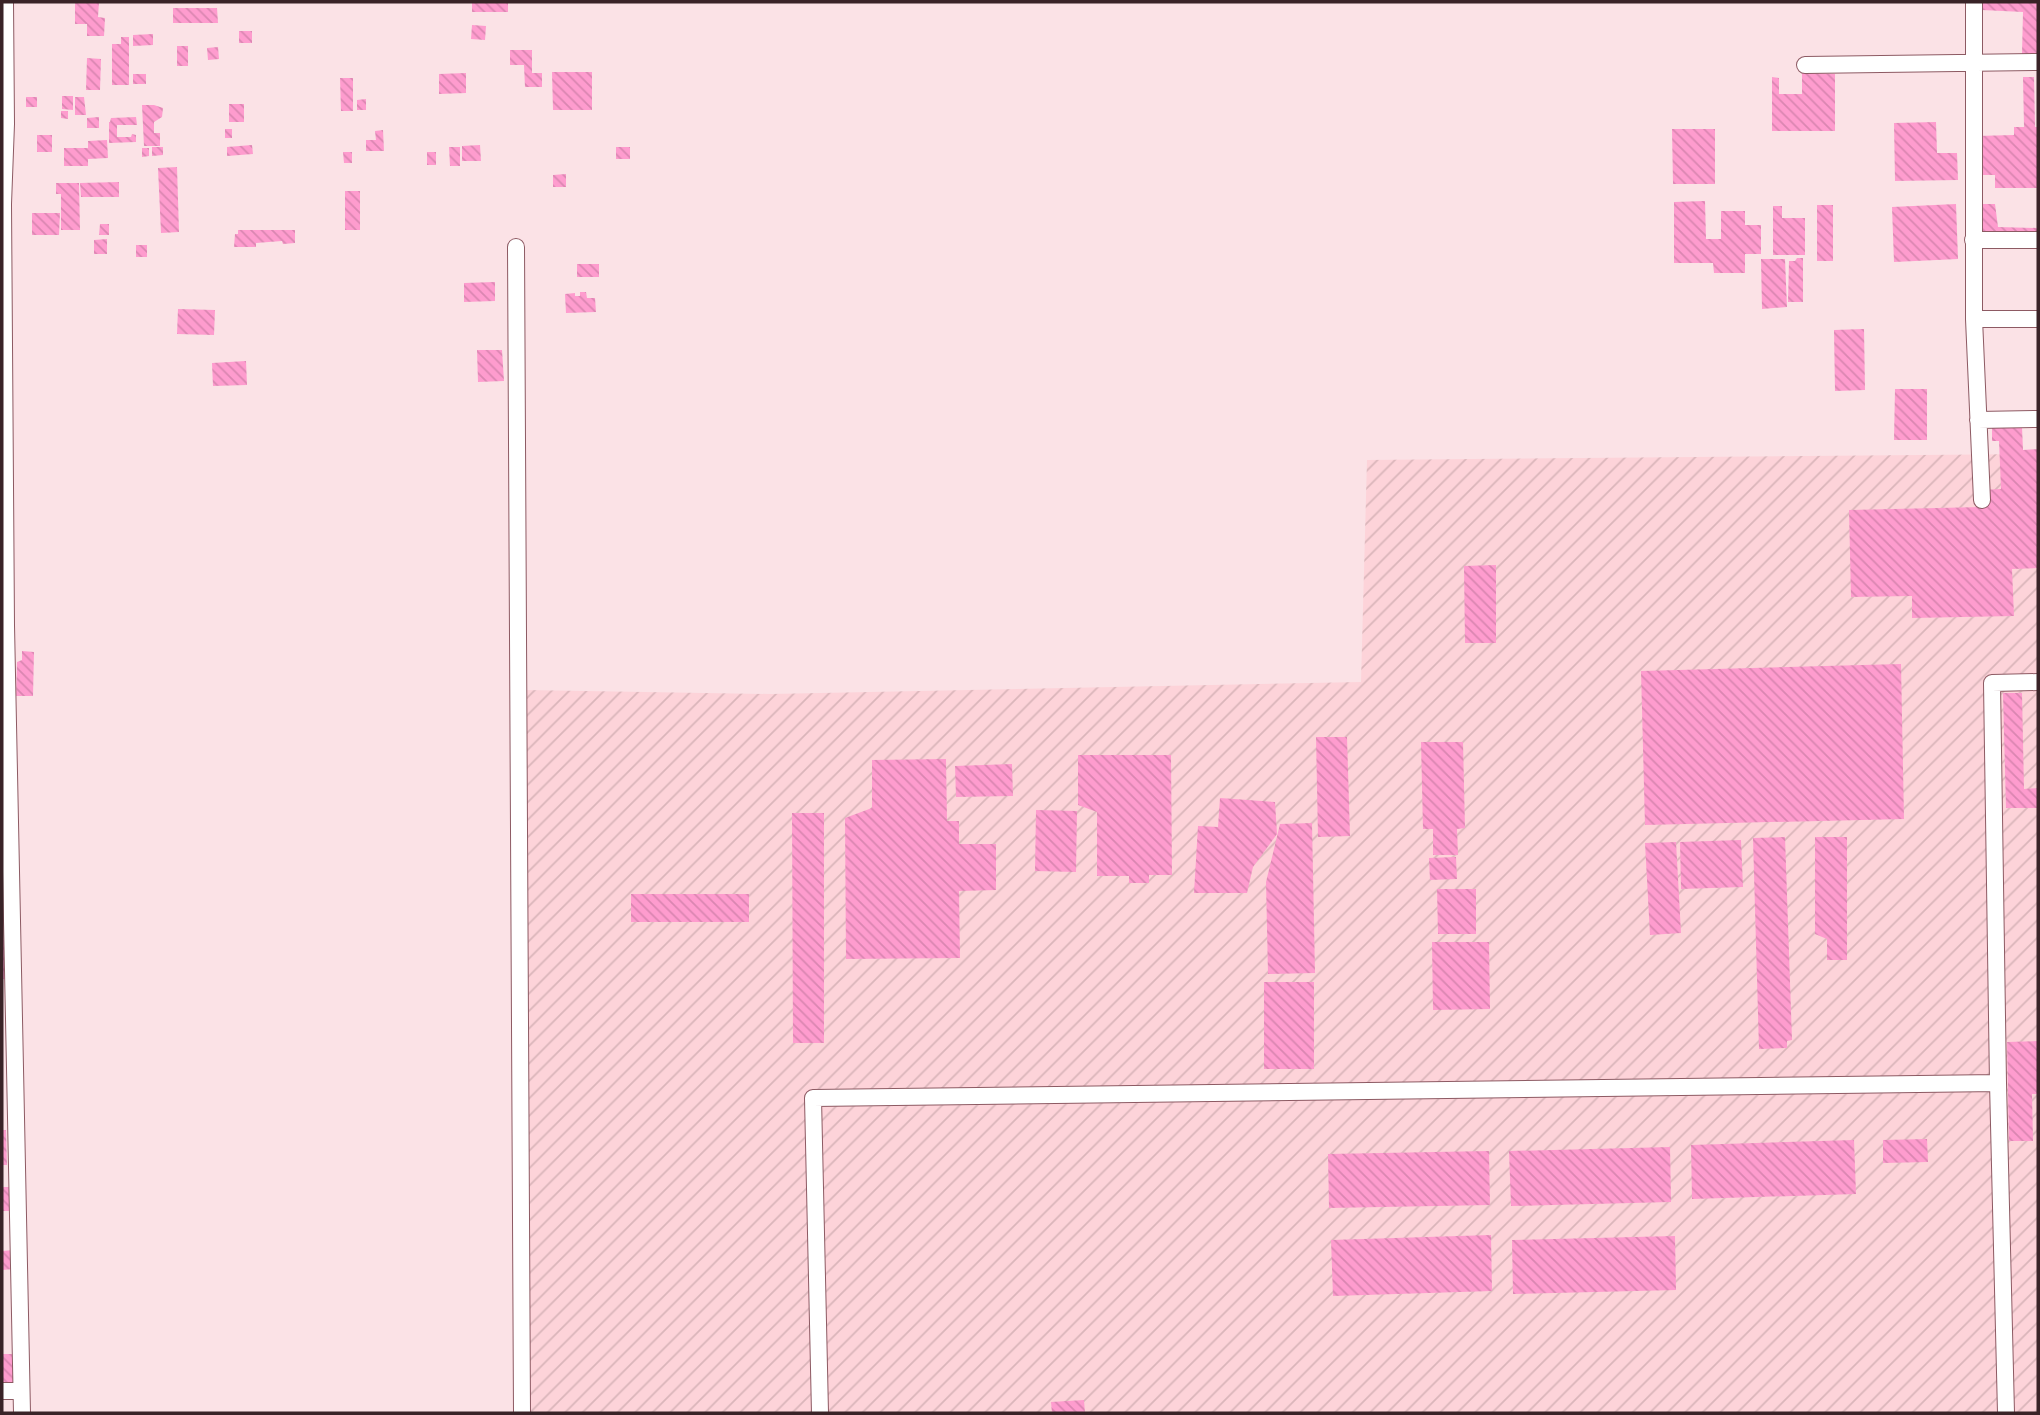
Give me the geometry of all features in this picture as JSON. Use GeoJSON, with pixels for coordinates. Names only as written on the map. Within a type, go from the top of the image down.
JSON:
{"type":"FeatureCollection","features":[{"type":"Feature","properties":{"kind":"street"},"geometry":{"type":"LineString","coordinates":[[5,2],[4,625],[10,1246],[22,1413]]}},
{"type":"Feature","properties":{"kind":"street"},"geometry":{"type":"LineString","coordinates":[[1974,2],[1974,319],[1982,500]]}},
{"type":"Feature","properties":{"kind":"street"},"geometry":{"type":"LineString","coordinates":[[1805,65],[2038,62]]}},
{"type":"Feature","properties":{"kind":"street"},"geometry":{"type":"LineString","coordinates":[[1973,240],[2038,240]]}},
{"type":"Feature","properties":{"kind":"street"},"geometry":{"type":"LineString","coordinates":[[516,247],[522,1413]]}},
{"type":"Feature","properties":{"kind":"street"},"geometry":{"type":"LineString","coordinates":[[1974,319],[2038,319]]}},
{"type":"Feature","properties":{"kind":"street"},"geometry":{"type":"LineString","coordinates":[[1978,420],[2038,419]]}},
{"type":"Feature","properties":{"kind":"street"},"geometry":{"type":"LineString","coordinates":[[2006,1413],[1992,683],[2038,682]]}},
{"type":"Feature","properties":{"kind":"street"},"geometry":{"type":"LineString","coordinates":[[820,1413],[813,1098],[1998,1083]]}},
{"type":"Feature","properties":{"kind":"street"},"geometry":{"type":"LineString","coordinates":[[2,1391],[21,1391]]}},
{"type":"Feature","properties":{"kind":"shaded area"},"geometry":{"type":"Polygon","coordinates":[[[2038,454],[2038,1413],[530,1413],[525,690],[771,694],[1361,682],[1367,460],[2038,454]]]}},
{"type":"Feature","properties":{"kind":"building"},"geometry":{"type":"Polygon","coordinates":[[[75,2],[99,2],[98,17],[105,18],[104,36],[87,36],[87,24],[75,24],[75,2]]]}},
{"type":"Feature","properties":{"kind":"building"},"geometry":{"type":"Polygon","coordinates":[[[472,2],[508,2],[508,12],[472,12],[472,2]]]}},
{"type":"Feature","properties":{"kind":"building"},"geometry":{"type":"Polygon","coordinates":[[[1982,2],[2038,2],[2038,55],[2022,54],[2023,12],[1982,10],[1982,2]]]}},
{"type":"Feature","properties":{"kind":"building"},"geometry":{"type":"Polygon","coordinates":[[[173,8],[217,8],[218,23],[173,23],[173,8]]]}},
{"type":"Feature","properties":{"kind":"building"},"geometry":{"type":"Polygon","coordinates":[[[472,25],[486,26],[485,40],[471,39],[472,25]]]}},
{"type":"Feature","properties":{"kind":"building"},"geometry":{"type":"Polygon","coordinates":[[[239,31],[252,31],[252,43],[239,43],[239,31]]]}},
{"type":"Feature","properties":{"kind":"building"},"geometry":{"type":"Polygon","coordinates":[[[153,34],[153,45],[133,46],[133,35],[153,34]]]}},
{"type":"Feature","properties":{"kind":"building"},"geometry":{"type":"Polygon","coordinates":[[[121,37],[129,37],[129,85],[112,85],[112,44],[121,44],[121,37]]]}},
{"type":"Feature","properties":{"kind":"building"},"geometry":{"type":"Polygon","coordinates":[[[177,46],[188,46],[188,66],[177,66],[177,46]]]}},
{"type":"Feature","properties":{"kind":"building"},"geometry":{"type":"Polygon","coordinates":[[[218,47],[219,59],[208,60],[207,48],[218,47]]]}},
{"type":"Feature","properties":{"kind":"building"},"geometry":{"type":"Polygon","coordinates":[[[510,50],[532,50],[532,73],[542,73],[542,87],[525,87],[524,65],[510,65],[510,50]]]}},
{"type":"Feature","properties":{"kind":"building"},"geometry":{"type":"Polygon","coordinates":[[[87,58],[101,59],[100,90],[86,90],[87,58]]]}},
{"type":"Feature","properties":{"kind":"building"},"geometry":{"type":"Polygon","coordinates":[[[552,72],[592,72],[592,110],[553,110],[552,72]]]}},
{"type":"Feature","properties":{"kind":"building"},"geometry":{"type":"Polygon","coordinates":[[[466,73],[466,93],[439,94],[439,74],[466,73]]]}},
{"type":"Feature","properties":{"kind":"building"},"geometry":{"type":"Polygon","coordinates":[[[1802,73],[1835,74],[1835,131],[1772,131],[1772,77],[1779,78],[1779,94],[1802,94],[1802,73]]]}},
{"type":"Feature","properties":{"kind":"building"},"geometry":{"type":"Polygon","coordinates":[[[133,74],[146,74],[146,84],[133,84],[133,74]]]}},
{"type":"Feature","properties":{"kind":"building"},"geometry":{"type":"Polygon","coordinates":[[[2023,77],[2034,77],[2035,127],[2038,127],[2038,188],[1995,188],[1995,175],[1976,175],[1976,136],[2014,135],[2014,127],[2024,127],[2023,77]]]}},
{"type":"Feature","properties":{"kind":"building"},"geometry":{"type":"Polygon","coordinates":[[[340,78],[353,78],[353,111],[341,111],[340,78]]]}},
{"type":"Feature","properties":{"kind":"building"},"geometry":{"type":"Polygon","coordinates":[[[62,96],[73,96],[73,110],[62,109],[62,96]]]}},
{"type":"Feature","properties":{"kind":"building"},"geometry":{"type":"Polygon","coordinates":[[[26,97],[37,97],[37,107],[26,107],[26,97]]]}},
{"type":"Feature","properties":{"kind":"building"},"geometry":{"type":"Polygon","coordinates":[[[75,97],[84,97],[86,115],[75,115],[75,97]]]}},
{"type":"Feature","properties":{"kind":"building"},"geometry":{"type":"Polygon","coordinates":[[[366,99],[366,110],[357,110],[357,100],[366,99]]]}},
{"type":"Feature","properties":{"kind":"building"},"geometry":{"type":"Polygon","coordinates":[[[229,104],[244,104],[244,122],[229,122],[229,104]]]}},
{"type":"Feature","properties":{"kind":"building"},"geometry":{"type":"Polygon","coordinates":[[[142,105],[163,108],[162,117],[154,122],[154,133],[160,133],[160,146],[144,146],[142,105]]]}},
{"type":"Feature","properties":{"kind":"building"},"geometry":{"type":"Polygon","coordinates":[[[61,111],[68,111],[68,119],[61,118],[61,111]]]}},
{"type":"Feature","properties":{"kind":"building"},"geometry":{"type":"Polygon","coordinates":[[[99,117],[99,128],[87,128],[87,118],[99,117]]]}},
{"type":"Feature","properties":{"kind":"building"},"geometry":{"type":"Polygon","coordinates":[[[136,117],[137,125],[117,125],[117,137],[136,135],[136,142],[109,143],[111,118],[136,117]]]}},
{"type":"Feature","properties":{"kind":"building"},"geometry":{"type":"Polygon","coordinates":[[[1936,122],[1937,153],[1957,153],[1958,180],[1895,181],[1894,123],[1936,122]]]}},
{"type":"Feature","properties":{"kind":"building"},"geometry":{"type":"Polygon","coordinates":[[[225,129],[232,129],[232,138],[225,138],[225,129]]]}},
{"type":"Feature","properties":{"kind":"building"},"geometry":{"type":"Polygon","coordinates":[[[1672,129],[1715,129],[1715,184],[1673,184],[1672,129]]]}},
{"type":"Feature","properties":{"kind":"building"},"geometry":{"type":"Polygon","coordinates":[[[383,130],[384,151],[366,151],[366,140],[376,140],[375,131],[383,130]]]}},
{"type":"Feature","properties":{"kind":"building"},"geometry":{"type":"Polygon","coordinates":[[[37,135],[52,135],[52,152],[37,152],[37,135]]]}},
{"type":"Feature","properties":{"kind":"building"},"geometry":{"type":"Polygon","coordinates":[[[107,140],[108,158],[88,159],[88,166],[64,166],[64,148],[88,148],[88,141],[107,140]]]}},
{"type":"Feature","properties":{"kind":"building"},"geometry":{"type":"Polygon","coordinates":[[[252,145],[253,154],[227,156],[227,147],[252,145]]]}},
{"type":"Feature","properties":{"kind":"building"},"geometry":{"type":"Polygon","coordinates":[[[480,145],[481,161],[462,161],[462,146],[480,145]]]}},
{"type":"Feature","properties":{"kind":"building"},"geometry":{"type":"Polygon","coordinates":[[[152,147],[163,147],[163,155],[152,156],[152,147]]]}},
{"type":"Feature","properties":{"kind":"building"},"geometry":{"type":"Polygon","coordinates":[[[449,147],[460,147],[460,166],[450,166],[449,147]]]}},
{"type":"Feature","properties":{"kind":"building"},"geometry":{"type":"Polygon","coordinates":[[[616,147],[630,147],[630,159],[616,159],[616,147]]]}},
{"type":"Feature","properties":{"kind":"building"},"geometry":{"type":"Polygon","coordinates":[[[142,148],[149,148],[149,156],[142,157],[142,148]]]}},
{"type":"Feature","properties":{"kind":"building"},"geometry":{"type":"Polygon","coordinates":[[[343,152],[352,152],[352,163],[344,163],[343,152]]]}},
{"type":"Feature","properties":{"kind":"building"},"geometry":{"type":"Polygon","coordinates":[[[427,152],[436,152],[436,165],[427,165],[427,152]]]}},
{"type":"Feature","properties":{"kind":"building"},"geometry":{"type":"Polygon","coordinates":[[[177,167],[179,232],[161,233],[158,168],[177,167]]]}},
{"type":"Feature","properties":{"kind":"building"},"geometry":{"type":"Polygon","coordinates":[[[566,174],[566,187],[553,187],[553,175],[566,174]]]}},
{"type":"Feature","properties":{"kind":"building"},"geometry":{"type":"Polygon","coordinates":[[[119,182],[119,197],[81,197],[80,183],[119,182]]]}},
{"type":"Feature","properties":{"kind":"building"},"geometry":{"type":"Polygon","coordinates":[[[56,183],[79,183],[80,230],[61,230],[61,194],[56,194],[56,183]]]}},
{"type":"Feature","properties":{"kind":"building"},"geometry":{"type":"Polygon","coordinates":[[[345,191],[360,191],[360,230],[345,230],[345,191]]]}},
{"type":"Feature","properties":{"kind":"building"},"geometry":{"type":"Polygon","coordinates":[[[1705,201],[1706,239],[1721,239],[1721,211],[1745,211],[1745,225],[1761,225],[1761,254],[1745,254],[1745,273],[1714,273],[1713,263],[1674,263],[1674,202],[1705,201]]]}},
{"type":"Feature","properties":{"kind":"building"},"geometry":{"type":"Polygon","coordinates":[[[1956,204],[1958,259],[1894,262],[1892,207],[1956,204]]]}},
{"type":"Feature","properties":{"kind":"building"},"geometry":{"type":"Polygon","coordinates":[[[1978,204],[1995,204],[1998,227],[2038,228],[2038,233],[1977,233],[1978,204]]]}},
{"type":"Feature","properties":{"kind":"building"},"geometry":{"type":"Polygon","coordinates":[[[1817,205],[1833,205],[1833,261],[1817,261],[1817,205]]]}},
{"type":"Feature","properties":{"kind":"building"},"geometry":{"type":"Polygon","coordinates":[[[1773,206],[1782,206],[1782,218],[1805,218],[1805,255],[1773,255],[1773,206]]]}},
{"type":"Feature","properties":{"kind":"building"},"geometry":{"type":"Polygon","coordinates":[[[32,213],[60,213],[59,235],[32,235],[32,213]]]}},
{"type":"Feature","properties":{"kind":"building"},"geometry":{"type":"Polygon","coordinates":[[[100,224],[109,224],[109,235],[99,235],[100,224]]]}},
{"type":"Feature","properties":{"kind":"building"},"geometry":{"type":"Polygon","coordinates":[[[238,230],[295,230],[295,243],[283,244],[282,241],[256,243],[256,247],[234,247],[238,230]]]}},
{"type":"Feature","properties":{"kind":"building"},"geometry":{"type":"Polygon","coordinates":[[[107,239],[107,254],[94,254],[94,240],[107,239]]]}},
{"type":"Feature","properties":{"kind":"building"},"geometry":{"type":"Polygon","coordinates":[[[136,245],[147,245],[147,257],[136,257],[136,245]]]}},
{"type":"Feature","properties":{"kind":"building"},"geometry":{"type":"Polygon","coordinates":[[[1797,258],[1803,258],[1803,302],[1788,302],[1789,261],[1795,261],[1797,258]]]}},
{"type":"Feature","properties":{"kind":"building"},"geometry":{"type":"Polygon","coordinates":[[[1761,259],[1785,259],[1787,307],[1762,309],[1761,259]]]}},
{"type":"Feature","properties":{"kind":"building"},"geometry":{"type":"Polygon","coordinates":[[[577,264],[599,264],[599,277],[577,277],[577,264]]]}},
{"type":"Feature","properties":{"kind":"building"},"geometry":{"type":"Polygon","coordinates":[[[495,282],[495,301],[464,302],[464,283],[495,282]]]}},
{"type":"Feature","properties":{"kind":"building"},"geometry":{"type":"Polygon","coordinates":[[[580,292],[586,292],[587,298],[595,298],[596,312],[566,313],[565,294],[575,293],[575,296],[580,296],[580,292]]]}},
{"type":"Feature","properties":{"kind":"building"},"geometry":{"type":"Polygon","coordinates":[[[178,309],[215,310],[214,335],[177,334],[178,309]]]}},
{"type":"Feature","properties":{"kind":"building"},"geometry":{"type":"Polygon","coordinates":[[[1864,329],[1865,390],[1835,391],[1834,330],[1864,329]]]}},
{"type":"Feature","properties":{"kind":"building"},"geometry":{"type":"Polygon","coordinates":[[[477,350],[502,350],[504,381],[478,382],[477,350]]]}},
{"type":"Feature","properties":{"kind":"building"},"geometry":{"type":"Polygon","coordinates":[[[246,361],[247,385],[213,386],[212,363],[246,361]]]}},
{"type":"Feature","properties":{"kind":"building"},"geometry":{"type":"Polygon","coordinates":[[[1895,389],[1927,389],[1927,440],[1894,440],[1895,389]]]}},
{"type":"Feature","properties":{"kind":"building"},"geometry":{"type":"Polygon","coordinates":[[[2022,427],[2023,450],[2038,449],[2038,568],[2012,569],[2014,616],[1912,618],[1912,596],[1851,597],[1849,510],[1982,507],[1982,490],[2001,489],[1999,441],[1992,441],[1992,428],[2022,427]]]}},
{"type":"Feature","properties":{"kind":"building"},"geometry":{"type":"Polygon","coordinates":[[[1496,565],[1496,643],[1465,643],[1464,566],[1496,565]]]}},
{"type":"Feature","properties":{"kind":"building"},"geometry":{"type":"Polygon","coordinates":[[[22,651],[34,652],[33,696],[16,696],[17,662],[22,660],[22,651]]]}},
{"type":"Feature","properties":{"kind":"building"},"geometry":{"type":"Polygon","coordinates":[[[1901,664],[1904,819],[1645,825],[1641,671],[1901,664]]]}},
{"type":"Feature","properties":{"kind":"building"},"geometry":{"type":"Polygon","coordinates":[[[2003,693],[2022,693],[2024,789],[2038,788],[2038,808],[2006,808],[2003,693]]]}},
{"type":"Feature","properties":{"kind":"building"},"geometry":{"type":"Polygon","coordinates":[[[1316,737],[1347,737],[1350,836],[1318,837],[1316,737]]]}},
{"type":"Feature","properties":{"kind":"building"},"geometry":{"type":"Polygon","coordinates":[[[1421,742],[1463,742],[1465,828],[1457,829],[1458,855],[1433,855],[1433,829],[1423,829],[1421,742]]]}},
{"type":"Feature","properties":{"kind":"building"},"geometry":{"type":"Polygon","coordinates":[[[1078,755],[1171,755],[1172,875],[1149,875],[1149,883],[1129,883],[1129,876],[1097,876],[1097,812],[1078,805],[1078,755]]]}},
{"type":"Feature","properties":{"kind":"building"},"geometry":{"type":"Polygon","coordinates":[[[946,759],[947,821],[959,821],[959,844],[996,844],[996,890],[959,891],[960,958],[846,959],[845,818],[872,808],[872,760],[946,759]]]}},
{"type":"Feature","properties":{"kind":"building"},"geometry":{"type":"Polygon","coordinates":[[[1012,764],[1013,796],[956,797],[955,766],[1012,764]]]}},
{"type":"Feature","properties":{"kind":"building"},"geometry":{"type":"Polygon","coordinates":[[[1220,798],[1275,802],[1277,834],[1253,867],[1247,893],[1194,893],[1198,826],[1218,827],[1220,798]]]}},
{"type":"Feature","properties":{"kind":"building"},"geometry":{"type":"Polygon","coordinates":[[[1036,810],[1077,811],[1076,872],[1035,871],[1036,810]]]}},
{"type":"Feature","properties":{"kind":"building"},"geometry":{"type":"Polygon","coordinates":[[[792,813],[824,813],[824,1043],[793,1043],[792,813]]]}},
{"type":"Feature","properties":{"kind":"building"},"geometry":{"type":"Polygon","coordinates":[[[1312,823],[1315,973],[1268,974],[1266,882],[1280,824],[1312,823]]]}},
{"type":"Feature","properties":{"kind":"building"},"geometry":{"type":"Polygon","coordinates":[[[1785,837],[1792,1040],[1787,1041],[1787,1048],[1759,1049],[1753,838],[1785,837]]]}},
{"type":"Feature","properties":{"kind":"building"},"geometry":{"type":"Polygon","coordinates":[[[1815,837],[1847,837],[1847,960],[1827,960],[1827,939],[1815,934],[1815,837]]]}},
{"type":"Feature","properties":{"kind":"building"},"geometry":{"type":"Polygon","coordinates":[[[1741,840],[1743,887],[1681,889],[1680,842],[1741,840]]]}},
{"type":"Feature","properties":{"kind":"building"},"geometry":{"type":"Polygon","coordinates":[[[1676,842],[1681,933],[1650,935],[1645,843],[1676,842]]]}},
{"type":"Feature","properties":{"kind":"building"},"geometry":{"type":"Polygon","coordinates":[[[1456,857],[1457,879],[1430,880],[1429,858],[1456,857]]]}},
{"type":"Feature","properties":{"kind":"building"},"geometry":{"type":"Polygon","coordinates":[[[1437,889],[1476,889],[1476,934],[1438,934],[1437,889]]]}},
{"type":"Feature","properties":{"kind":"building"},"geometry":{"type":"Polygon","coordinates":[[[631,894],[749,894],[749,922],[631,922],[631,894]]]}},
{"type":"Feature","properties":{"kind":"building"},"geometry":{"type":"Polygon","coordinates":[[[2,940],[8,940],[9,979],[2,979],[2,940]]]}},
{"type":"Feature","properties":{"kind":"building"},"geometry":{"type":"Polygon","coordinates":[[[1432,942],[1489,942],[1490,1009],[1433,1010],[1432,942]]]}},
{"type":"Feature","properties":{"kind":"building"},"geometry":{"type":"Polygon","coordinates":[[[1264,982],[1314,982],[1314,1069],[1264,1069],[1264,982]]]}},
{"type":"Feature","properties":{"kind":"building"},"geometry":{"type":"Polygon","coordinates":[[[2038,1041],[2038,1094],[2032,1094],[2033,1141],[2009,1141],[2007,1042],[2038,1041]]]}},
{"type":"Feature","properties":{"kind":"building"},"geometry":{"type":"Polygon","coordinates":[[[2,1130],[6,1130],[7,1165],[2,1165],[2,1130]]]}},
{"type":"Feature","properties":{"kind":"building"},"geometry":{"type":"Polygon","coordinates":[[[1927,1139],[1928,1162],[1883,1163],[1883,1140],[1927,1139]]]}},
{"type":"Feature","properties":{"kind":"building"},"geometry":{"type":"Polygon","coordinates":[[[1854,1140],[1856,1194],[1692,1199],[1691,1145],[1854,1140]]]}},
{"type":"Feature","properties":{"kind":"building"},"geometry":{"type":"Polygon","coordinates":[[[1670,1147],[1671,1202],[1511,1206],[1509,1151],[1670,1147]]]}},
{"type":"Feature","properties":{"kind":"building"},"geometry":{"type":"Polygon","coordinates":[[[1489,1151],[1490,1205],[1329,1208],[1328,1154],[1489,1151]]]}},
{"type":"Feature","properties":{"kind":"building"},"geometry":{"type":"Polygon","coordinates":[[[2,1187],[9,1187],[9,1211],[2,1211],[2,1187]]]}},
{"type":"Feature","properties":{"kind":"building"},"geometry":{"type":"Polygon","coordinates":[[[1491,1235],[1492,1291],[1333,1296],[1331,1240],[1491,1235]]]}},
{"type":"Feature","properties":{"kind":"building"},"geometry":{"type":"Polygon","coordinates":[[[1675,1236],[1676,1290],[1513,1294],[1512,1240],[1675,1236]]]}},
{"type":"Feature","properties":{"kind":"building"},"geometry":{"type":"Polygon","coordinates":[[[14,1250],[15,1269],[2,1270],[2,1251],[14,1250]]]}},
{"type":"Feature","properties":{"kind":"building"},"geometry":{"type":"Polygon","coordinates":[[[2,1354],[14,1354],[14,1385],[2,1385],[2,1354]]]}},
{"type":"Feature","properties":{"kind":"building"},"geometry":{"type":"Polygon","coordinates":[[[1084,1400],[1085,1413],[1052,1413],[1051,1402],[1084,1400]]]}}]}
